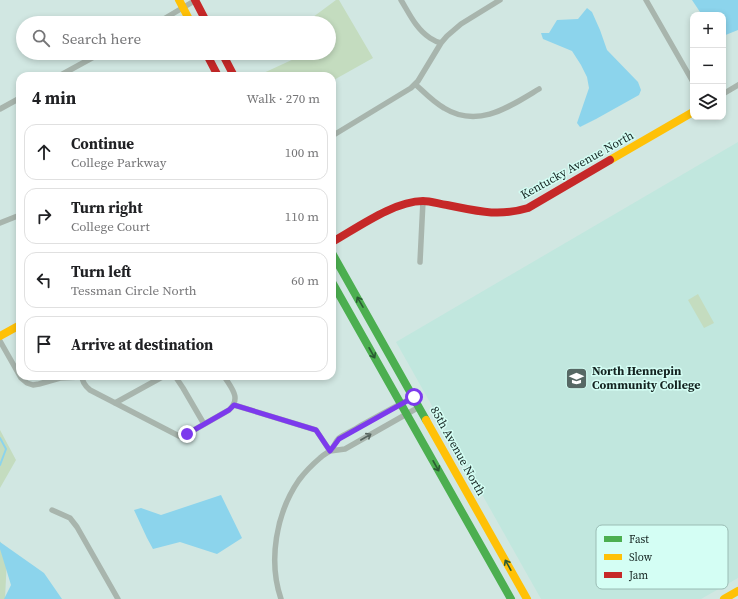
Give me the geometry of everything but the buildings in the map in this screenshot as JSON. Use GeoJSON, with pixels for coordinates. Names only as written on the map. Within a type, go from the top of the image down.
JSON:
{"type":"FeatureCollection","features":[{"type":"Feature","properties":{"kind":"main road"},"geometry":{"type":"LineString","coordinates":[[179,0],[187,16]]}},
{"type":"Feature","properties":{"kind":"main road"},"geometry":{"type":"LineString","coordinates":[[195,0],[203,16]]}},
{"type":"Feature","properties":{"kind":"main road"},"geometry":{"type":"LineString","coordinates":[[210,60],[216,72]]}},
{"type":"Feature","properties":{"kind":"main road"},"geometry":{"type":"LineString","coordinates":[[226,60],[232,72]]}},
{"type":"Feature","properties":{"kind":"main road","name":"Kentucky Avenue North"},"geometry":{"type":"LineString","coordinates":[[336,240],[390,209],[403,204],[423,201],[488,213],[515,212],[528,208],[690,114]]}},
{"type":"Feature","properties":{"kind":"main road","name":"85th Avenue North"},"geometry":{"type":"LineString","coordinates":[[336,260],[527,599]]}},
{"type":"Feature","properties":{"kind":"main road"},"geometry":{"type":"LineString","coordinates":[[336,289],[511,599]]}},
{"type":"Feature","properties":{"kind":"main road"},"geometry":{"type":"LineString","coordinates":[[0,336],[16,327]]}},
{"type":"Feature","properties":{"kind":"main road"},"geometry":{"type":"LineString","coordinates":[[461,511],[467,532],[504,599]]}},
{"type":"Feature","properties":{"kind":"main road"},"geometry":{"type":"LineString","coordinates":[[724,599],[738,591]]}},
{"type":"Feature","properties":{"kind":"street"},"geometry":{"type":"LineString","coordinates":[[169,16],[195,0]]}},
{"type":"Feature","properties":{"kind":"street"},"geometry":{"type":"LineString","coordinates":[[400,0],[420,29],[430,38],[441,43]]}},
{"type":"Feature","properties":{"kind":"street"},"geometry":{"type":"LineString","coordinates":[[336,134],[412,88],[424,73],[446,36],[461,24],[500,0]]}},
{"type":"Feature","properties":{"kind":"street"},"geometry":{"type":"LineString","coordinates":[[646,0],[690,77]]}},
{"type":"Feature","properties":{"kind":"street"},"geometry":{"type":"LineString","coordinates":[[66,72],[88,60]]}},
{"type":"Feature","properties":{"kind":"street"},"geometry":{"type":"LineString","coordinates":[[415,84],[444,109],[469,117],[482,117],[494,114],[506,109],[539,90]]}},
{"type":"Feature","properties":{"kind":"street"},"geometry":{"type":"LineString","coordinates":[[726,92],[738,85]]}},
{"type":"Feature","properties":{"kind":"street"},"geometry":{"type":"LineString","coordinates":[[0,109],[16,100]]}},
{"type":"Feature","properties":{"kind":"street"},"geometry":{"type":"LineString","coordinates":[[420,262],[423,201]]}},
{"type":"Feature","properties":{"kind":"street"},"geometry":{"type":"LineString","coordinates":[[0,223],[16,217]]}},
{"type":"Feature","properties":{"kind":"street"},"geometry":{"type":"LineString","coordinates":[[0,341],[16,369]]}},
{"type":"Feature","properties":{"kind":"street"},"geometry":{"type":"LineString","coordinates":[[23,380],[33,385],[53,380]]}},
{"type":"Feature","properties":{"kind":"street"},"geometry":{"type":"LineString","coordinates":[[83,380],[85,386],[90,390],[179,436],[187,434],[229,410],[234,405],[236,401],[235,396],[226,380]]}},
{"type":"Feature","properties":{"kind":"street"},"geometry":{"type":"LineString","coordinates":[[115,403],[157,380]]}},
{"type":"Feature","properties":{"kind":"street"},"geometry":{"type":"LineString","coordinates":[[178,380],[204,424]]}},
{"type":"Feature","properties":{"kind":"street"},"geometry":{"type":"LineString","coordinates":[[281,599],[276,579],[275,562],[278,527],[283,510],[300,479],[320,457],[330,451],[339,439],[414,397]]}},
{"type":"Feature","properties":{"kind":"street"},"geometry":{"type":"LineString","coordinates":[[234,405],[316,430],[330,451]]}},
{"type":"Feature","properties":{"kind":"street"},"geometry":{"type":"LineString","coordinates":[[330,451],[345,449],[419,407]]}},
{"type":"Feature","properties":{"kind":"street"},"geometry":{"type":"LineString","coordinates":[[52,510],[70,518],[77,527],[118,599]]}},
{"type":"Feature","properties":{"kind":"shaded area"},"geometry":{"type":"Polygon","coordinates":[[[336,0],[339,0],[373,58],[336,79],[336,72],[266,72],[292,60],[336,60],[336,16],[314,16],[336,0]]]}},
{"type":"Feature","properties":{"kind":"shaded area","name":"North Hennepin Community College"},"geometry":{"type":"Polygon","coordinates":[[[738,142],[738,578],[728,584],[728,525],[596,525],[596,589],[719,589],[701,599],[541,599],[396,342],[738,142]]]}},
{"type":"Feature","properties":{"kind":"shaded area"},"geometry":{"type":"Polygon","coordinates":[[[698,294],[714,323],[704,328],[688,300],[698,294]]]}},
{"type":"Feature","properties":{"kind":"shaded area"},"geometry":{"type":"Polygon","coordinates":[[[0,430],[16,460],[0,488],[0,430]]]}},
{"type":"Feature","properties":{"kind":"shaded area"},"geometry":{"type":"Polygon","coordinates":[[[0,541],[7,557],[5,599],[0,599],[0,541]]]}},
{"type":"Feature","properties":{"kind":"water"},"geometry":{"type":"Polygon","coordinates":[[[692,0],[738,0],[738,30],[726,35],[726,12],[700,12],[692,0]]]}},
{"type":"Feature","properties":{"kind":"water"},"geometry":{"type":"Polygon","coordinates":[[[587,8],[592,12],[607,50],[638,82],[641,90],[639,95],[580,127],[577,123],[589,88],[587,77],[572,51],[543,39],[541,33],[549,33],[557,20],[578,19],[587,8]]]}},
{"type":"Feature","properties":{"kind":"water"},"geometry":{"type":"Polygon","coordinates":[[[221,495],[242,538],[217,554],[180,542],[153,549],[134,510],[141,508],[161,515],[221,495]]]}},
{"type":"Feature","properties":{"kind":"water"},"geometry":{"type":"Polygon","coordinates":[[[0,542],[44,573],[62,599],[4,599],[11,585],[0,549],[0,542]]]}},
{"type":"Feature","properties":{"kind":"waterway"},"geometry":{"type":"LineString","coordinates":[[0,438],[6,449],[0,465]]}},
{"type":"Feature","properties":{"kind":"traffic: fast"},"geometry":{"type":"LineString","coordinates":[[336,260],[426,420]]}},
{"type":"Feature","properties":{"kind":"traffic: fast"},"geometry":{"type":"LineString","coordinates":[[336,289],[511,599]]}},
{"type":"Feature","properties":{"kind":"traffic: slow"},"geometry":{"type":"LineString","coordinates":[[179,0],[187,16]]}},
{"type":"Feature","properties":{"kind":"traffic: slow"},"geometry":{"type":"LineString","coordinates":[[610,160],[690,114]]}},
{"type":"Feature","properties":{"kind":"traffic: slow"},"geometry":{"type":"LineString","coordinates":[[0,336],[16,327]]}},
{"type":"Feature","properties":{"kind":"traffic: slow"},"geometry":{"type":"LineString","coordinates":[[426,420],[527,599]]}},
{"type":"Feature","properties":{"kind":"traffic: slow"},"geometry":{"type":"LineString","coordinates":[[724,599],[738,591]]}},
{"type":"Feature","properties":{"kind":"traffic: jam"},"geometry":{"type":"LineString","coordinates":[[195,0],[203,16]]}},
{"type":"Feature","properties":{"kind":"traffic: jam"},"geometry":{"type":"LineString","coordinates":[[210,60],[216,72]]}},
{"type":"Feature","properties":{"kind":"traffic: jam"},"geometry":{"type":"LineString","coordinates":[[226,60],[232,72]]}},
{"type":"Feature","properties":{"kind":"traffic: jam"},"geometry":{"type":"LineString","coordinates":[[336,240],[388,210],[412,202],[429,201],[497,213],[517,211],[528,208],[610,160]]}},
{"type":"Feature","properties":{"kind":"place","name":"North Hennepin Community College"},"geometry":{"type":"Point","coordinates":[577,378]}},
{"type":"Feature","properties":{"kind":"route"},"geometry":{"type":"LineString","coordinates":[[187,434],[229,410],[234,405],[316,430],[330,451],[339,439],[414,397]]}}]}
